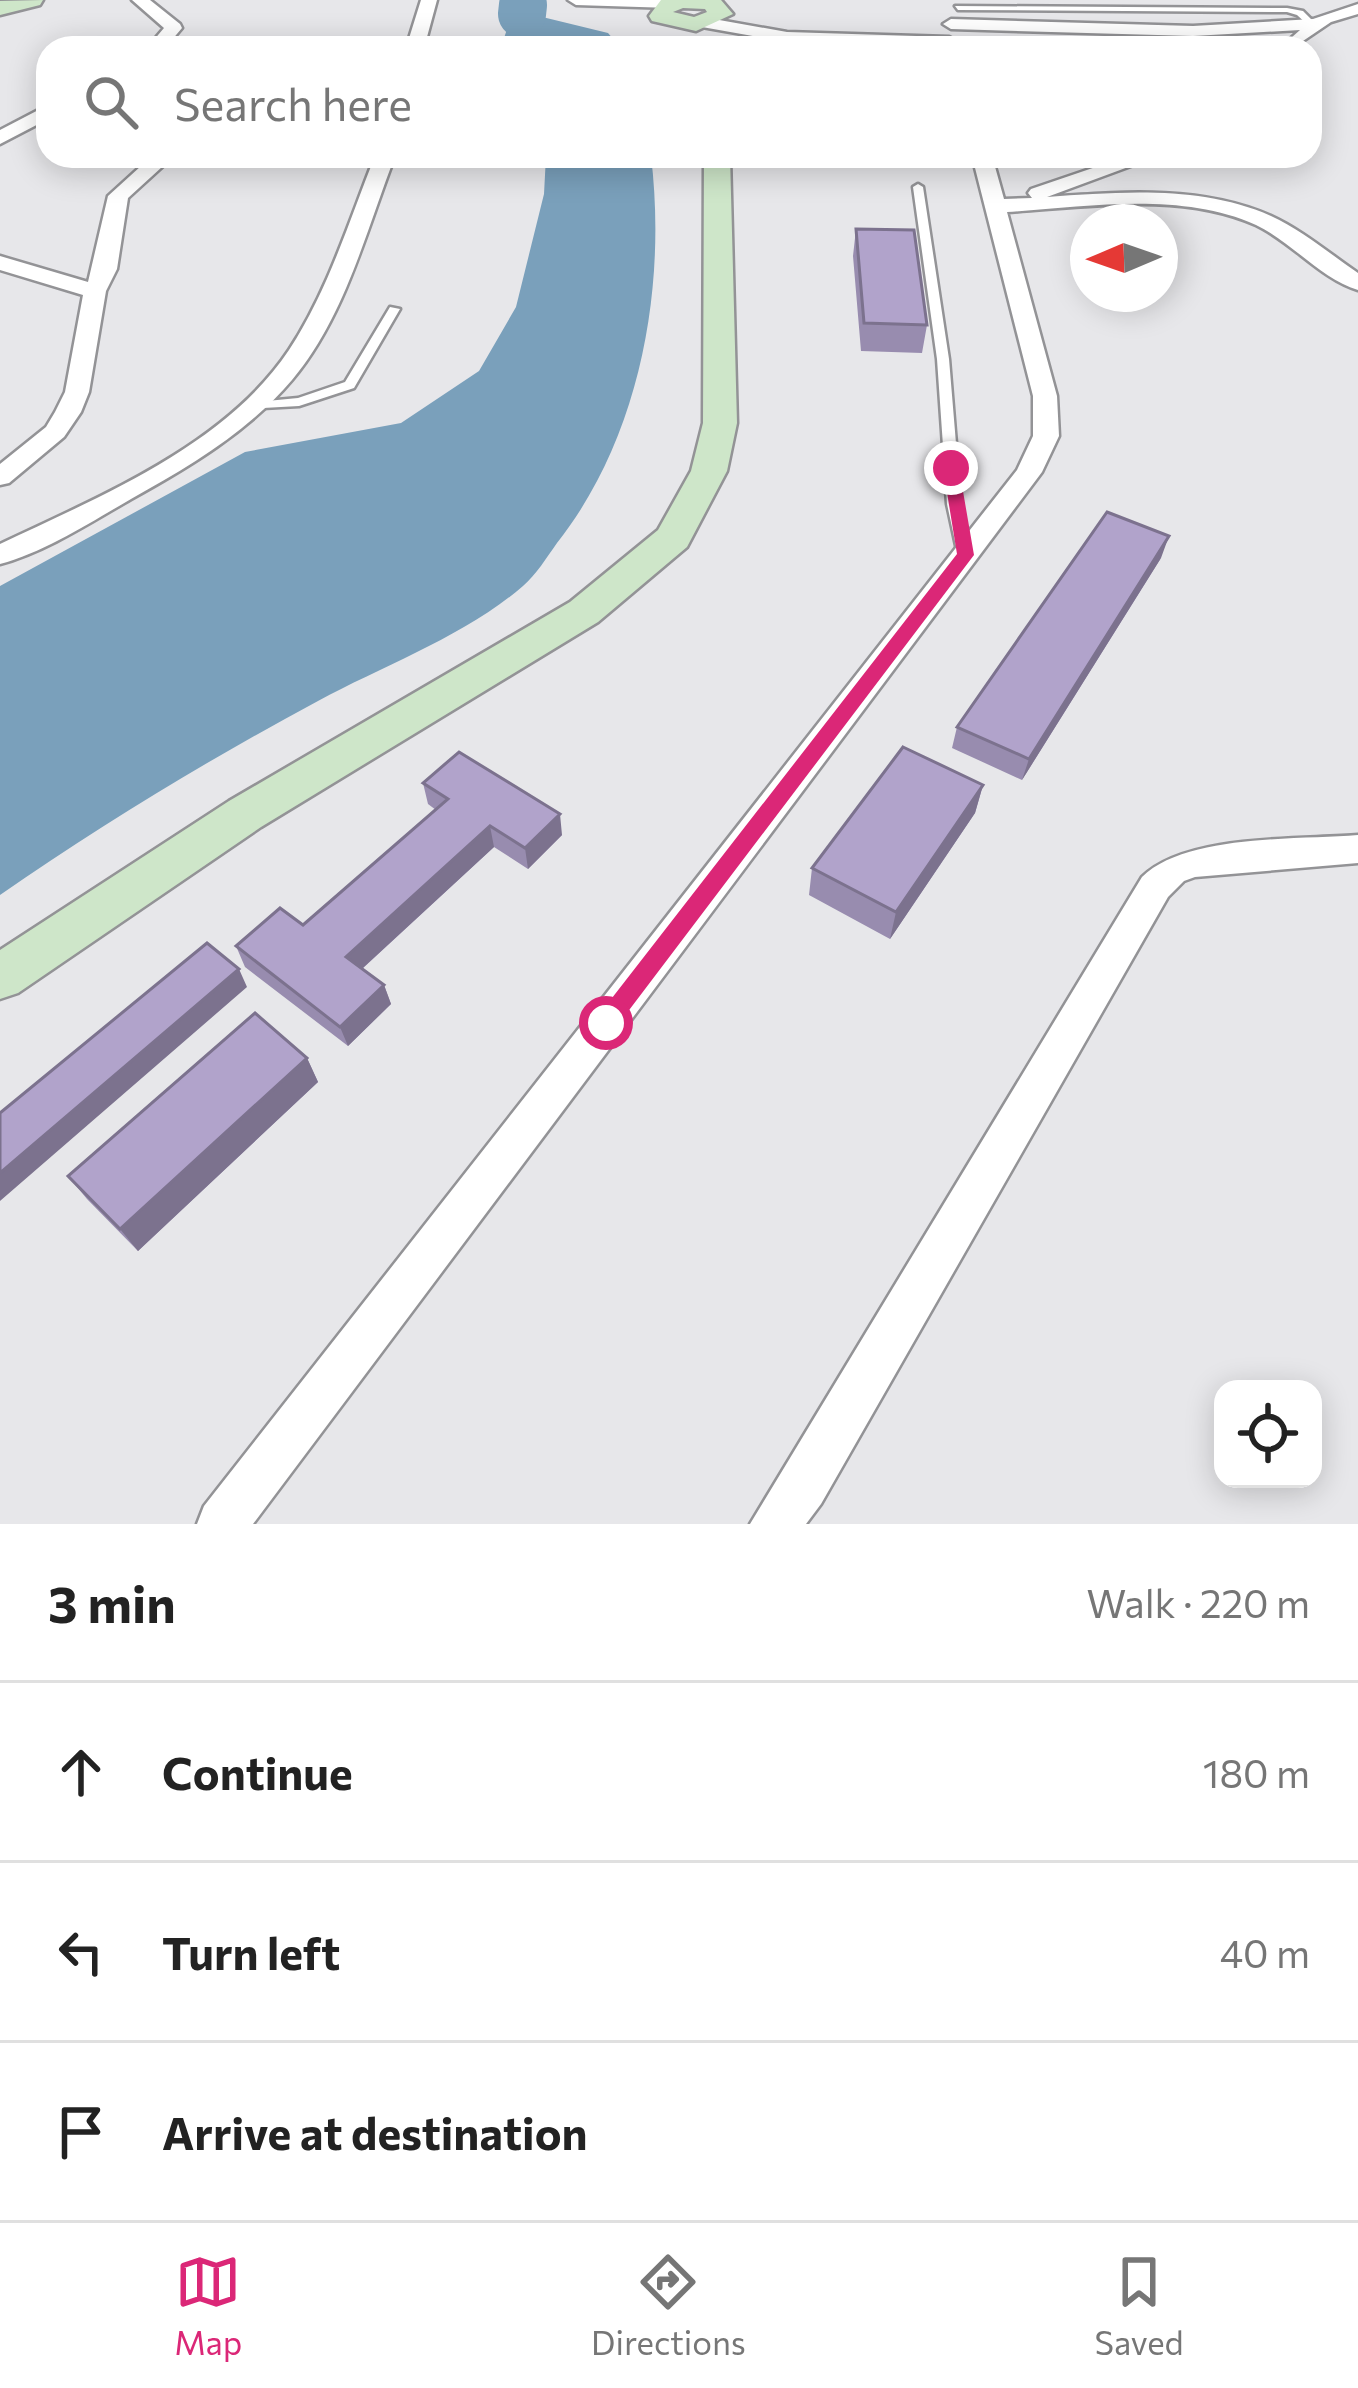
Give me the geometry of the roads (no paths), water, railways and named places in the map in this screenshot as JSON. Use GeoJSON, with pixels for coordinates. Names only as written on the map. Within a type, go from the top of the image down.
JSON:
{"type":"FeatureCollection","features":[{"type":"Feature","properties":{"kind":"street"},"geometry":{"type":"LineString","coordinates":[[1,3],[32,0]]}},
{"type":"Feature","properties":{"kind":"street"},"geometry":{"type":"LineString","coordinates":[[140,0],[174,28],[167,36]]}},
{"type":"Feature","properties":{"kind":"street"},"geometry":{"type":"LineString","coordinates":[[418,36],[429,0]]}},
{"type":"Feature","properties":{"kind":"street"},"geometry":{"type":"LineString","coordinates":[[576,0],[672,9],[773,35],[955,24],[1193,31],[1312,24],[1358,9]]}},
{"type":"Feature","properties":{"kind":"street"},"geometry":{"type":"LineString","coordinates":[[1302,36],[1312,24]]}},
{"type":"Feature","properties":{"kind":"street"},"geometry":{"type":"LineString","coordinates":[[0,138],[36,118]]}},
{"type":"Feature","properties":{"kind":"street"},"geometry":{"type":"LineString","coordinates":[[24,124],[36,126]]}},
{"type":"Feature","properties":{"kind":"street"},"geometry":{"type":"LineString","coordinates":[[0,477],[56,432],[68,412],[77,392],[95,291],[106,269],[118,196],[150,168]]}},
{"type":"Feature","properties":{"kind":"street"},"geometry":{"type":"LineString","coordinates":[[0,555],[176,460],[251,406],[284,375],[309,336],[380,168]]}},
{"type":"Feature","properties":{"kind":"street"},"geometry":{"type":"LineString","coordinates":[[0,947],[230,796],[574,593],[611,567],[644,533],[675,484],[692,421],[696,168]]}},
{"type":"Feature","properties":{"kind":"street"},"geometry":{"type":"LineString","coordinates":[[0,977],[245,814],[584,612],[673,538],[709,471],[720,422],[717,168]]}},
{"type":"Feature","properties":{"kind":"street"},"geometry":{"type":"LineString","coordinates":[[222,1524],[1029,472],[1046,436],[1045,396],[985,168]]}},
{"type":"Feature","properties":{"kind":"street"},"geometry":{"type":"LineString","coordinates":[[996,206],[1112,168]]}},
{"type":"Feature","properties":{"kind":"street"},"geometry":{"type":"LineString","coordinates":[[996,206],[1182,201],[1225,206],[1265,222],[1358,283]]}},
{"type":"Feature","properties":{"kind":"street"},"geometry":{"type":"LineString","coordinates":[[0,263],[95,291]]}},
{"type":"Feature","properties":{"kind":"street"},"geometry":{"type":"LineString","coordinates":[[776,1524],[804,1487],[1155,887],[1172,870],[1195,862],[1358,850]]}},
{"type":"Feature","properties":{"kind":"lane"},"geometry":{"type":"LineString","coordinates":[[918,187],[943,359],[954,505],[965,555]]}},
{"type":"Feature","properties":{"kind":"lane"},"geometry":{"type":"LineString","coordinates":[[251,406],[299,402],[350,385],[394,309]]}},
{"type":"Feature","properties":{"kind":"water"},"geometry":{"type":"Polygon","coordinates":[[[530,14],[611,36],[505,36],[512,15],[530,14]]]}},
{"type":"Feature","properties":{"kind":"water"},"geometry":{"type":"Polygon","coordinates":[[[545,168],[652,168],[655,257],[641,360],[627,409],[586,502],[541,566],[523,586],[476,620],[236,746],[0,895],[0,586],[245,452],[401,423],[479,371],[516,307],[544,194],[545,168]]]}},
{"type":"Feature","properties":{"kind":"waterway"},"geometry":{"type":"LineString","coordinates":[[522,14],[523,5]]}}]}
